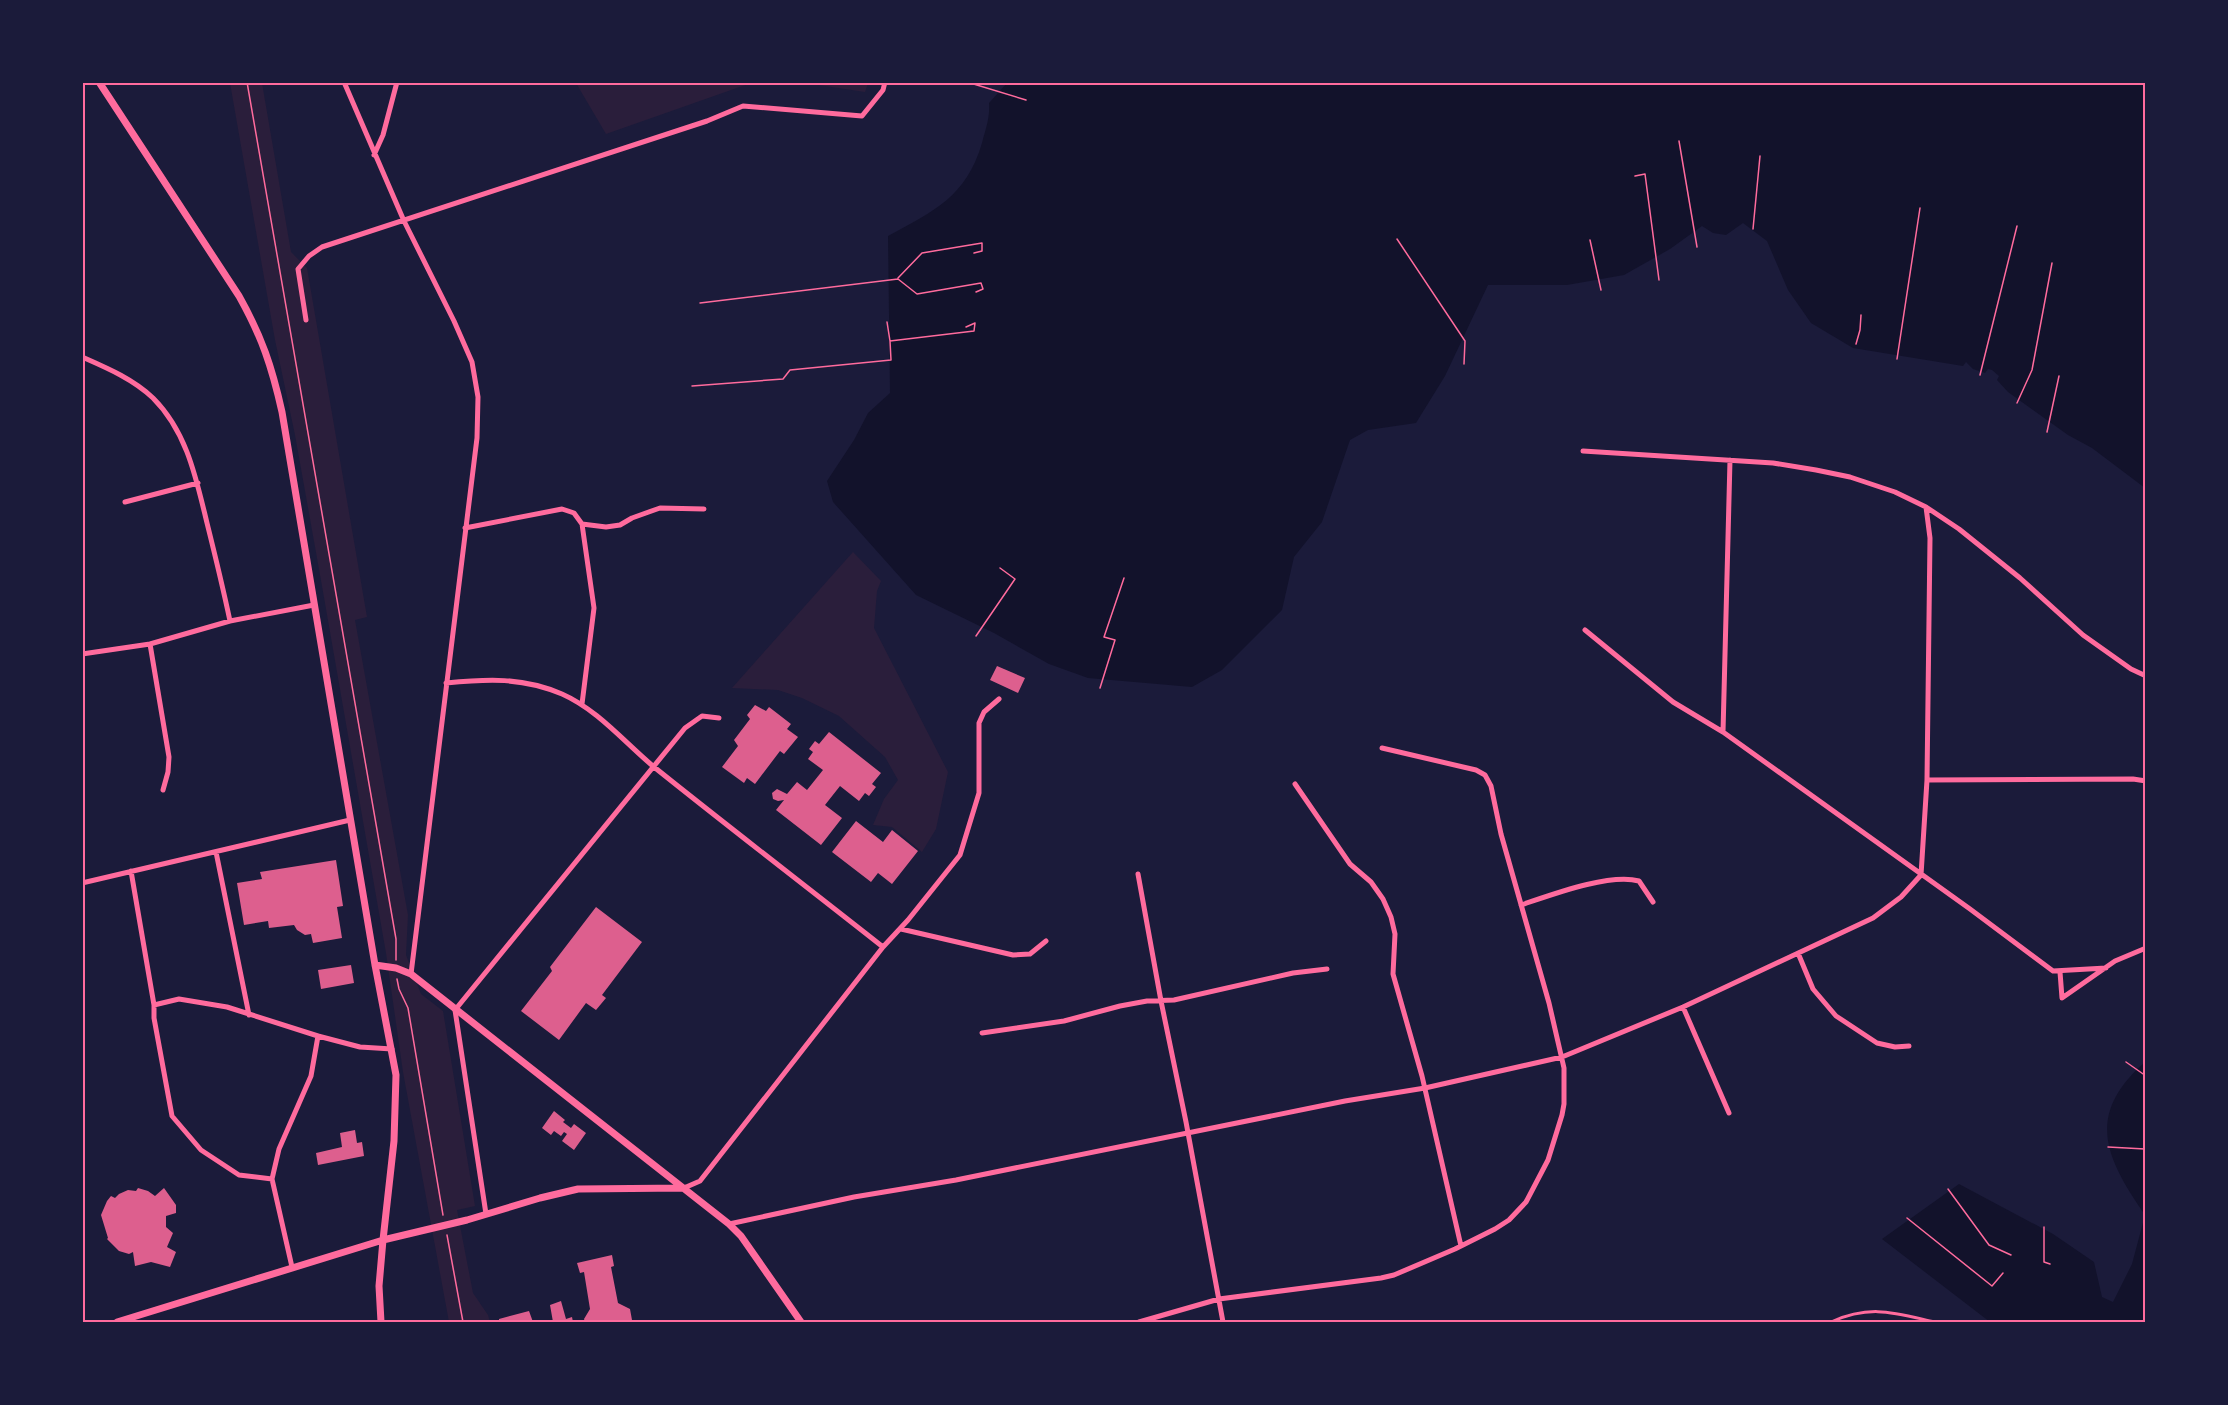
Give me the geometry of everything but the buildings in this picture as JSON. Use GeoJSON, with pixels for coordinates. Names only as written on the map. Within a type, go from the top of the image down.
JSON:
{"type":"FeatureCollection","features":[{"type":"Feature","properties":{"kind":"street"},"geometry":{"type":"LineString","coordinates":[[99,82],[238,296],[264,346],[282,412],[350,820],[396,1075],[394,1141],[380,1286],[381,1323]]}},
{"type":"Feature","properties":{"kind":"street"},"geometry":{"type":"LineString","coordinates":[[344,82],[374,155],[454,321],[476,376],[479,422],[411,974]]}},
{"type":"Feature","properties":{"kind":"street"},"geometry":{"type":"LineString","coordinates":[[374,155],[383,135],[397,82]]}},
{"type":"Feature","properties":{"kind":"street"},"geometry":{"type":"LineString","coordinates":[[306,320],[298,269],[309,256],[322,247],[707,121],[743,106],[862,116],[883,90],[885,82]]}},
{"type":"Feature","properties":{"kind":"street"},"geometry":{"type":"LineString","coordinates":[[82,357],[124,377],[155,400],[169,417],[183,441],[198,483],[230,621]]}},
{"type":"Feature","properties":{"kind":"street"},"geometry":{"type":"LineString","coordinates":[[1583,451],[1730,460],[1816,470],[1850,477],[1895,492],[1926,507],[1959,529],[2106,653],[2145,676]]}},
{"type":"Feature","properties":{"kind":"street"},"geometry":{"type":"LineString","coordinates":[[1723,732],[1730,460]]}},
{"type":"Feature","properties":{"kind":"street"},"geometry":{"type":"LineString","coordinates":[[125,502],[198,483]]}},
{"type":"Feature","properties":{"kind":"street"},"geometry":{"type":"LineString","coordinates":[[729,1224],[854,1197],[933,1184],[1345,1101],[1425,1088],[1562,1057],[1683,1007],[1873,918],[1901,897],[1921,875],[1927,780],[1930,538],[1926,507]]}},
{"type":"Feature","properties":{"kind":"street"},"geometry":{"type":"LineString","coordinates":[[582,524],[606,527],[620,525],[660,508],[704,509]]}},
{"type":"Feature","properties":{"kind":"street"},"geometry":{"type":"LineString","coordinates":[[465,528],[562,509],[574,513],[582,524],[594,608],[582,704]]}},
{"type":"Feature","properties":{"kind":"street"},"geometry":{"type":"LineString","coordinates":[[82,654],[150,644],[230,621],[314,605]]}},
{"type":"Feature","properties":{"kind":"street"},"geometry":{"type":"LineString","coordinates":[[1585,630],[1673,702],[1723,732],[2053,971],[2106,968]]}},
{"type":"Feature","properties":{"kind":"street"},"geometry":{"type":"LineString","coordinates":[[150,644],[169,757],[163,790]]}},
{"type":"Feature","properties":{"kind":"street"},"geometry":{"type":"LineString","coordinates":[[446,683],[492,679],[518,681],[550,690],[582,704],[652,765],[883,947]]}},
{"type":"Feature","properties":{"kind":"street"},"geometry":{"type":"LineString","coordinates":[[117,1323],[292,1266],[578,1189],[684,1188],[700,1181],[883,947],[960,855],[979,793],[979,723],[984,712],[999,699]]}},
{"type":"Feature","properties":{"kind":"street"},"geometry":{"type":"LineString","coordinates":[[486,1214],[455,1010],[652,765],[685,728],[702,716],[719,718]]}},
{"type":"Feature","properties":{"kind":"street"},"geometry":{"type":"LineString","coordinates":[[1138,1323],[1219,1299],[1381,1278],[1420,1264],[1461,1246],[1509,1220],[1519,1212],[1548,1160],[1562,1115],[1565,1084],[1562,1057],[1501,834],[1491,786],[1485,775],[1476,770],[1382,748]]}},
{"type":"Feature","properties":{"kind":"street"},"geometry":{"type":"LineString","coordinates":[[1927,780],[2133,779],[2145,781]]}},
{"type":"Feature","properties":{"kind":"street"},"geometry":{"type":"LineString","coordinates":[[1295,784],[1350,864],[1371,882],[1383,899],[1391,917],[1395,934],[1393,974],[1425,1088],[1461,1246]]}},
{"type":"Feature","properties":{"kind":"street"},"geometry":{"type":"LineString","coordinates":[[82,883],[350,820]]}},
{"type":"Feature","properties":{"kind":"street"},"geometry":{"type":"LineString","coordinates":[[216,852],[249,1015]]}},
{"type":"Feature","properties":{"kind":"street"},"geometry":{"type":"LineString","coordinates":[[131,871],[172,1116],[201,1150],[238,1175],[272,1179]]}},
{"type":"Feature","properties":{"kind":"street"},"geometry":{"type":"LineString","coordinates":[[1138,874],[1223,1323]]}},
{"type":"Feature","properties":{"kind":"street"},"geometry":{"type":"LineString","coordinates":[[1521,905],[1570,890],[1621,879],[1639,881],[1653,902]]}},
{"type":"Feature","properties":{"kind":"street"},"geometry":{"type":"LineString","coordinates":[[900,929],[1013,955],[1030,954],[1046,941]]}},
{"type":"Feature","properties":{"kind":"street"},"geometry":{"type":"LineString","coordinates":[[2060,972],[2062,998],[2106,968],[2145,948]]}},
{"type":"Feature","properties":{"kind":"street"},"geometry":{"type":"LineString","coordinates":[[1798,953],[1813,989],[1836,1016],[1877,1043],[1895,1047],[1909,1046]]}},
{"type":"Feature","properties":{"kind":"street"},"geometry":{"type":"LineString","coordinates":[[375,965],[396,968],[411,974],[729,1224],[741,1236],[801,1323]]}},
{"type":"Feature","properties":{"kind":"street"},"geometry":{"type":"LineString","coordinates":[[981,1033],[1058,1022],[1120,1006],[1174,1000],[1293,973],[1328,969]]}},
{"type":"Feature","properties":{"kind":"street"},"geometry":{"type":"LineString","coordinates":[[154,1005],[179,999],[227,1007],[360,1047],[393,1049]]}},
{"type":"Feature","properties":{"kind":"street"},"geometry":{"type":"LineString","coordinates":[[1683,1007],[1729,1113]]}},
{"type":"Feature","properties":{"kind":"street"},"geometry":{"type":"LineString","coordinates":[[292,1266],[272,1179],[279,1149],[311,1076],[318,1036]]}},
{"type":"Feature","properties":{"kind":"lane"},"geometry":{"type":"LineString","coordinates":[[1831,1323],[1855,1313],[1886,1310],[1935,1323]]}},
{"type":"Feature","properties":{"kind":"path"},"geometry":{"type":"LineString","coordinates":[[247,82],[396,939],[395,955]]}},
{"type":"Feature","properties":{"kind":"path"},"geometry":{"type":"LineString","coordinates":[[967,82],[1026,100]]}},
{"type":"Feature","properties":{"kind":"path"},"geometry":{"type":"LineString","coordinates":[[1679,141],[1697,247]]}},
{"type":"Feature","properties":{"kind":"path"},"geometry":{"type":"LineString","coordinates":[[1754,229],[1760,156]]}},
{"type":"Feature","properties":{"kind":"path"},"geometry":{"type":"LineString","coordinates":[[1635,177],[1645,174],[1659,280]]}},
{"type":"Feature","properties":{"kind":"path"},"geometry":{"type":"LineString","coordinates":[[1897,359],[1920,208]]}},
{"type":"Feature","properties":{"kind":"path"},"geometry":{"type":"LineString","coordinates":[[1980,375],[2017,226]]}},
{"type":"Feature","properties":{"kind":"path"},"geometry":{"type":"LineString","coordinates":[[1397,239],[1465,341],[1464,364]]}},
{"type":"Feature","properties":{"kind":"path"},"geometry":{"type":"LineString","coordinates":[[1590,240],[1601,290]]}},
{"type":"Feature","properties":{"kind":"path"},"geometry":{"type":"LineString","coordinates":[[700,303],[898,279],[922,253],[982,243],[982,251],[974,253]]}},
{"type":"Feature","properties":{"kind":"path"},"geometry":{"type":"LineString","coordinates":[[2017,403],[2032,370],[2052,263]]}},
{"type":"Feature","properties":{"kind":"path"},"geometry":{"type":"LineString","coordinates":[[898,279],[917,294],[981,283],[983,289],[976,292]]}},
{"type":"Feature","properties":{"kind":"path"},"geometry":{"type":"LineString","coordinates":[[1856,344],[1861,315]]}},
{"type":"Feature","properties":{"kind":"path"},"geometry":{"type":"LineString","coordinates":[[692,386],[783,379],[790,370],[891,360],[887,322]]}},
{"type":"Feature","properties":{"kind":"path"},"geometry":{"type":"LineString","coordinates":[[890,341],[975,331],[975,323],[966,327]]}},
{"type":"Feature","properties":{"kind":"path"},"geometry":{"type":"LineString","coordinates":[[2047,432],[2059,376]]}},
{"type":"Feature","properties":{"kind":"path"},"geometry":{"type":"LineString","coordinates":[[976,636],[1015,579],[1000,568]]}},
{"type":"Feature","properties":{"kind":"path"},"geometry":{"type":"LineString","coordinates":[[1100,688],[1115,640],[1104,637],[1124,578]]}},
{"type":"Feature","properties":{"kind":"path"},"geometry":{"type":"LineString","coordinates":[[397,977],[399,989],[408,1008],[463,1323]]}},
{"type":"Feature","properties":{"kind":"path"},"geometry":{"type":"LineString","coordinates":[[2126,1062],[2145,1076]]}},
{"type":"Feature","properties":{"kind":"path"},"geometry":{"type":"LineString","coordinates":[[2108,1147],[2145,1149],[2145,1154]]}},
{"type":"Feature","properties":{"kind":"path"},"geometry":{"type":"LineString","coordinates":[[1948,1190],[1989,1245],[2011,1255]]}},
{"type":"Feature","properties":{"kind":"path"},"geometry":{"type":"LineString","coordinates":[[1908,1218],[1992,1286],[2003,1273]]}},
{"type":"Feature","properties":{"kind":"path"},"geometry":{"type":"LineString","coordinates":[[2044,1227],[2044,1262],[2050,1264]]}},
{"type":"Feature","properties":{"kind":"shaded area"},"geometry":{"type":"Polygon","coordinates":[[[230,83],[262,83],[291,252],[307,268],[367,617],[355,620],[408,915],[406,955],[421,994],[443,1011],[475,1206],[457,1210],[473,1293],[488,1315],[490,1322],[449,1322],[403,1072],[386,953],[322,586],[295,435],[275,340],[230,83]]]}},
{"type":"Feature","properties":{"kind":"shaded area"},"geometry":{"type":"Polygon","coordinates":[[[576,83],[751,83],[606,134],[576,83]]]}},
{"type":"Feature","properties":{"kind":"shaded area"},"geometry":{"type":"Polygon","coordinates":[[[805,83],[868,83],[865,92],[805,83]]]}},
{"type":"Feature","properties":{"kind":"shaded area"},"geometry":{"type":"Polygon","coordinates":[[[1007,83],[2145,83],[2145,488],[2092,448],[2068,435],[2008,392],[1997,380],[1999,376],[1992,370],[1988,369],[1985,373],[1973,369],[1966,362],[1963,366],[1853,348],[1811,323],[1788,290],[1767,241],[1743,223],[1726,235],[1713,233],[1702,226],[1670,249],[1624,275],[1567,285],[1488,285],[1445,376],[1416,423],[1368,430],[1350,440],[1322,522],[1294,557],[1282,610],[1222,670],[1192,687],[1088,678],[1049,664],[994,633],[916,595],[833,502],[827,481],[854,440],[868,413],[890,393],[888,236],[934,210],[957,190],[967,177],[982,143],[989,103],[1007,83]]]}},
{"type":"Feature","properties":{"kind":"shaded area"},"geometry":{"type":"Polygon","coordinates":[[[853,552],[881,581],[877,591],[874,628],[948,772],[936,829],[922,852],[892,827],[873,825],[884,799],[898,780],[885,757],[839,716],[802,698],[778,690],[732,688],[853,552]]]}},
{"type":"Feature","properties":{"kind":"shaded area"},"geometry":{"type":"Polygon","coordinates":[[[2145,1062],[2145,1215],[2120,1174],[2112,1155],[2108,1137],[2108,1118],[2114,1100],[2126,1081],[2145,1062]]]}},
{"type":"Feature","properties":{"kind":"shaded area"},"geometry":{"type":"Polygon","coordinates":[[[1959,1184],[2053,1234],[2094,1262],[2102,1297],[2113,1302],[2132,1264],[2145,1215],[2145,1322],[1990,1322],[1882,1239],[1959,1184]]]}}]}
